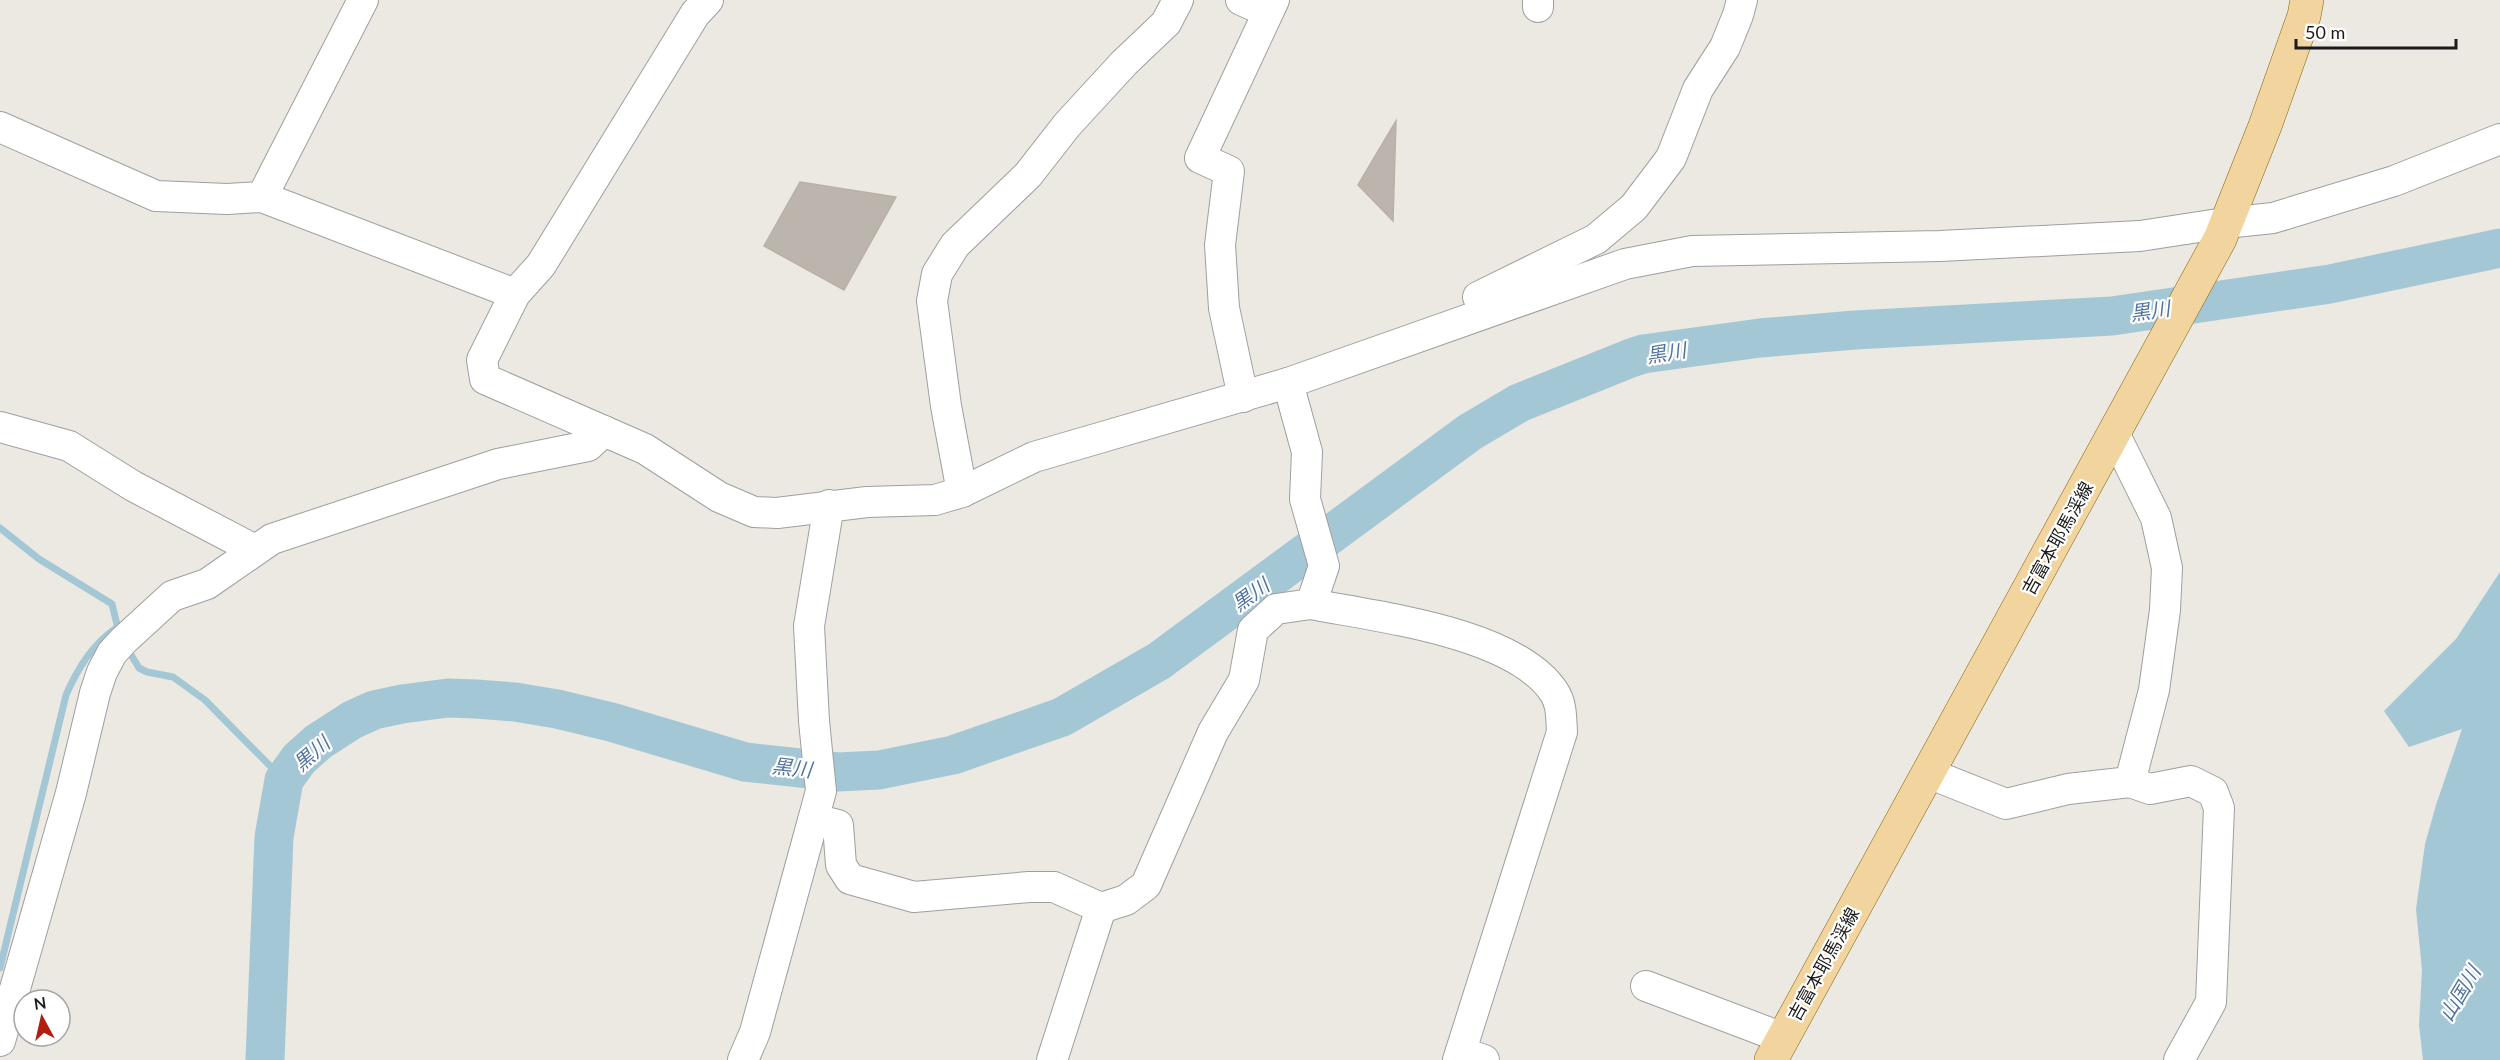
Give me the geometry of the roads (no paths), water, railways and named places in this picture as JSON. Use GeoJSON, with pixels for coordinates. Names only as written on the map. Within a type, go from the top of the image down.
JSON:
{"type":"FeatureCollection","features":[{"type":"Feature","properties":{"kind":"main road","name":"吉富本耶馬渓線"},"geometry":{"type":"LineString","coordinates":[[1777,1049],[2223,231],[2265,126],[2304,16],[2307,0]]}},
{"type":"Feature","properties":{"kind":"street"},"geometry":{"type":"LineString","coordinates":[[262,197],[363,0]]}},
{"type":"Feature","properties":{"kind":"street"},"geometry":{"type":"LineString","coordinates":[[708,0],[695,14],[541,265],[515,294],[482,360],[485,379],[645,449],[719,497],[754,512],[777,513],[829,505],[936,500],[962,492],[1034,457],[1288,383],[1625,264],[1692,251],[1940,246],[2223,231],[2394,181],[2500,139]]}},
{"type":"Feature","properties":{"kind":"street"},"geometry":{"type":"LineString","coordinates":[[962,492],[946,406],[932,301],[937,274],[955,245],[1028,175],[1076,116],[1124,63],[1166,23],[1178,0]]}},
{"type":"Feature","properties":{"kind":"street"},"geometry":{"type":"LineString","coordinates":[[1241,0],[1271,6],[1200,158],[1229,171],[1220,245],[1224,308],[1244,397]]}},
{"type":"Feature","properties":{"kind":"street"},"geometry":{"type":"LineString","coordinates":[[1456,322],[1456,312],[1480,296],[1596,238],[1634,207],[1671,158],[1698,89],[1725,47],[1742,0]]}},
{"type":"Feature","properties":{"kind":"street"},"geometry":{"type":"LineString","coordinates":[[0,127],[156,196],[227,199],[262,197],[515,294]]}},
{"type":"Feature","properties":{"kind":"street"},"geometry":{"type":"LineString","coordinates":[[1596,238],[1667,244],[1671,255]]}},
{"type":"Feature","properties":{"kind":"street"},"geometry":{"type":"LineString","coordinates":[[1288,383],[1307,452],[1305,499],[1324,566],[1311,604]]}},
{"type":"Feature","properties":{"kind":"street"},"geometry":{"type":"LineString","coordinates":[[0,427],[69,446],[133,486],[255,550]]}},
{"type":"Feature","properties":{"kind":"street"},"geometry":{"type":"LineString","coordinates":[[0,1041],[71,792],[102,672],[112,653],[124,640],[172,596],[207,584],[272,539],[498,464],[588,446],[604,431]]}},
{"type":"Feature","properties":{"kind":"street"},"geometry":{"type":"LineString","coordinates":[[2114,433],[2156,518],[2167,568],[2165,610],[2154,690],[2130,782]]}},
{"type":"Feature","properties":{"kind":"street"},"geometry":{"type":"LineString","coordinates":[[743,1060],[755,1032],[817,805],[809,626],[829,505]]}},
{"type":"Feature","properties":{"kind":"street"},"geometry":{"type":"LineString","coordinates":[[817,805],[837,825],[841,865],[850,879],[914,897],[1054,887],[1101,908],[1126,900],[1146,885],[1213,732],[1244,680],[1253,630],[1276,609],[1311,604],[1436,630],[1501,650],[1531,668],[1555,693],[1561,709],[1562,732],[1468,1057]]}},
{"type":"Feature","properties":{"kind":"street"},"geometry":{"type":"LineString","coordinates":[[1928,773],[2006,804],[2068,789],[2130,782],[2150,789],[2191,781],[2213,792],[2219,808],[2211,1002],[2179,1060]]}},
{"type":"Feature","properties":{"kind":"street"},"geometry":{"type":"LineString","coordinates":[[1052,1060],[1101,908]]}},
{"type":"Feature","properties":{"kind":"street"},"geometry":{"type":"LineString","coordinates":[[1646,986],[1777,1049]]}},
{"type":"Feature","properties":{"kind":"water","name":"山国川"},"geometry":{"type":"Polygon","coordinates":[[[2500,572],[2500,1060],[2423,1060],[2419,1025],[2422,970],[2416,909],[2425,844],[2462,729],[2409,747],[2384,711],[2456,639],[2500,572]]]}},
{"type":"Feature","properties":{"kind":"waterway","name":"黒川"},"geometry":{"type":"LineString","coordinates":[[265,1060],[274,837],[284,780],[299,759],[318,742],[352,720],[374,710],[448,698],[515,702],[611,722],[745,762],[838,772],[879,770],[953,755],[1062,717],[1159,661],[1470,432],[1519,403],[1643,354],[1760,338],[1855,330],[2112,316],[2330,284],[2500,248]]}},
{"type":"Feature","properties":{"kind":"waterway"},"geometry":{"type":"LineString","coordinates":[[0,528],[39,559],[112,604],[119,633]]}},
{"type":"Feature","properties":{"kind":"waterway"},"geometry":{"type":"LineString","coordinates":[[0,968],[66,695],[86,658],[116,628]]}},
{"type":"Feature","properties":{"kind":"waterway"},"geometry":{"type":"LineString","coordinates":[[127,648],[139,668],[147,672],[173,677],[205,700],[284,780]]}}]}
